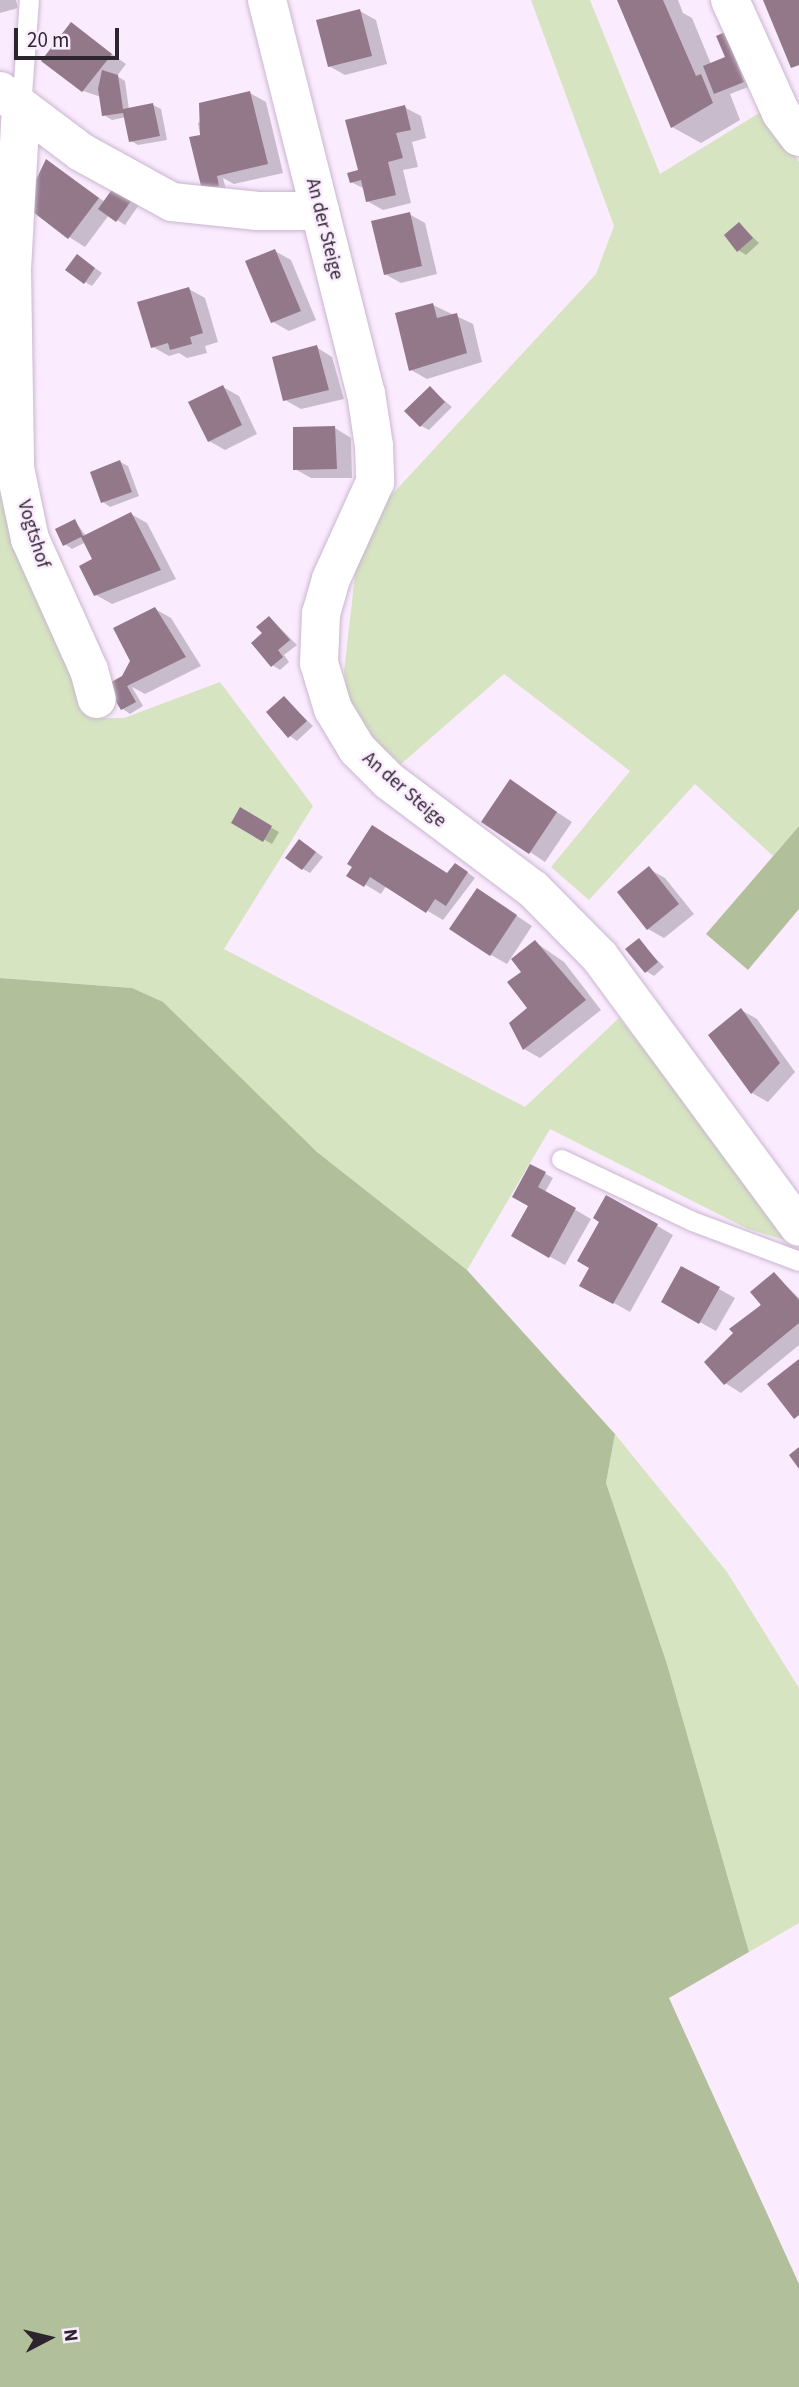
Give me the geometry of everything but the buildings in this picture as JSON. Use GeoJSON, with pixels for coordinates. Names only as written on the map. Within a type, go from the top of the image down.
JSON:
{"type":"FeatureCollection","features":[{"type":"Feature","properties":{"kind":"street","name":"An der Steige"},"geometry":{"type":"LineString","coordinates":[[267,0],[366,393],[374,446],[375,482],[335,569],[321,613],[319,663],[333,709],[357,749],[389,781],[533,889],[600,957],[799,1227]]}},
{"type":"Feature","properties":{"kind":"street"},"geometry":{"type":"LineString","coordinates":[[730,0],[780,113],[799,137]]}},
{"type":"Feature","properties":{"kind":"street"},"geometry":{"type":"LineString","coordinates":[[10,99],[81,152],[172,202],[258,211],[320,211]]}},
{"type":"Feature","properties":{"kind":"street","name":"Vogtshof"},"geometry":{"type":"LineString","coordinates":[[10,99],[15,468],[30,539],[89,670],[97,699]]}},
{"type":"Feature","properties":{"kind":"lane"},"geometry":{"type":"LineString","coordinates":[[10,99],[29,0]]}},
{"type":"Feature","properties":{"kind":"lane"},"geometry":{"type":"LineString","coordinates":[[561,1158],[692,1221],[799,1261]]}},
{"type":"Feature","properties":{"kind":"green space"},"geometry":{"type":"Polygon","coordinates":[[[531,0],[590,0],[660,174],[764,110],[799,162],[799,826],[773,856],[695,784],[589,900],[551,867],[630,771],[504,674],[401,764],[363,730],[350,708],[344,672],[356,566],[385,502],[596,274],[614,226],[531,0]]]}},
{"type":"Feature","properties":{"kind":"green space"},"geometry":{"type":"Polygon","coordinates":[[[0,413],[82,677],[90,718],[124,718],[220,682],[313,806],[224,949],[525,1107],[619,1018],[798,1244],[748,1229],[550,1129],[467,1270],[317,1152],[132,988],[0,978],[0,413]]]}},
{"type":"Feature","properties":{"kind":"green space"},"geometry":{"type":"Polygon","coordinates":[[[799,826],[799,909],[748,970],[706,934],[799,826]]]}},
{"type":"Feature","properties":{"kind":"green space"},"geometry":{"type":"Polygon","coordinates":[[[0,978],[132,988],[163,1002],[317,1152],[467,1270],[615,1434],[606,1483],[667,1664],[749,1952],[669,1998],[799,2284],[799,2387],[0,2387],[0,978]]]}},
{"type":"Feature","properties":{"kind":"green space"},"geometry":{"type":"Polygon","coordinates":[[[615,1434],[727,1572],[799,1688],[799,1923],[749,1952],[667,1664],[606,1483],[615,1434]]]}}]}
